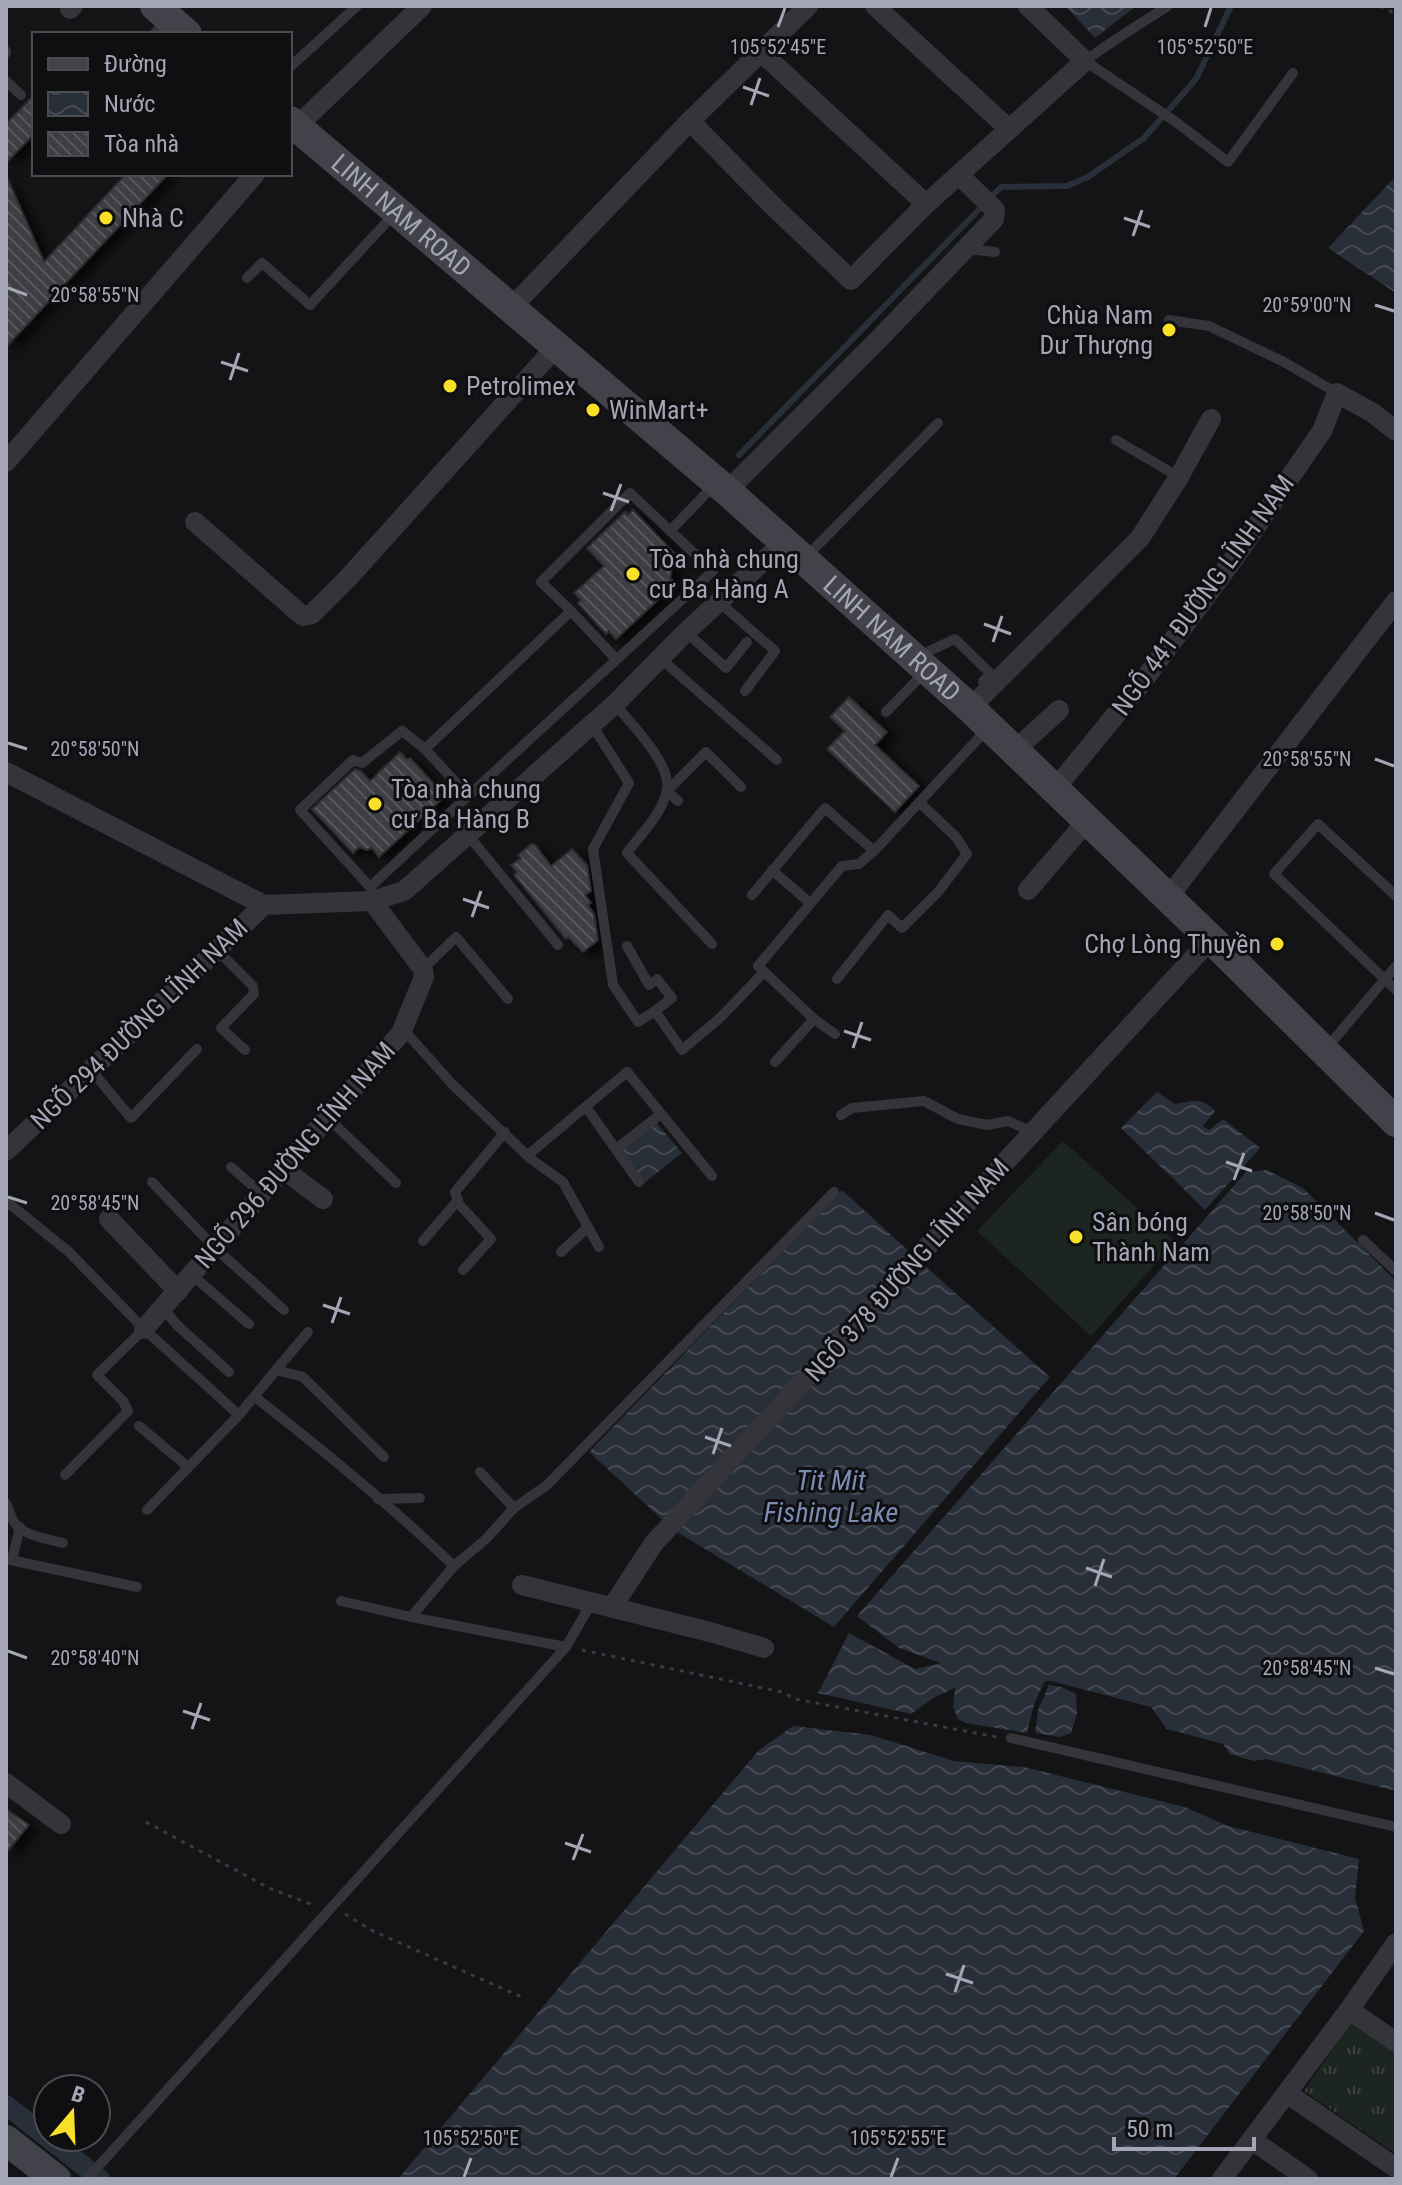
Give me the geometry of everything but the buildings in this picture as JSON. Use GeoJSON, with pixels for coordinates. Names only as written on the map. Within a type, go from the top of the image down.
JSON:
{"type":"FeatureCollection","features":[{"type":"Feature","properties":{"kind":"main road","name":"LINH NAM ROAD"},"geometry":{"type":"LineString","coordinates":[[292,127],[722,487],[974,712],[1396,1122]]}},
{"type":"Feature","properties":{"kind":"main road"},"geometry":{"type":"LineString","coordinates":[[6,2140],[56,2179]]}},
{"type":"Feature","properties":{"kind":"street"},"geometry":{"type":"LineString","coordinates":[[292,127],[422,6]]}},
{"type":"Feature","properties":{"kind":"street"},"geometry":{"type":"LineString","coordinates":[[510,309],[690,121],[808,6]]}},
{"type":"Feature","properties":{"kind":"street"},"geometry":{"type":"LineString","coordinates":[[875,6],[1009,129]]}},
{"type":"Feature","properties":{"kind":"street"},"geometry":{"type":"LineString","coordinates":[[690,121],[851,280],[926,204],[1085,61],[1028,6]]}},
{"type":"Feature","properties":{"kind":"street"},"geometry":{"type":"LineString","coordinates":[[762,53],[926,204]]}},
{"type":"Feature","properties":{"kind":"street"},"geometry":{"type":"LineString","coordinates":[[6,462],[253,176]]}},
{"type":"Feature","properties":{"kind":"street"},"geometry":{"type":"LineString","coordinates":[[722,487],[994,219],[995,210],[960,176]]}},
{"type":"Feature","properties":{"kind":"street"},"geometry":{"type":"LineString","coordinates":[[195,522],[303,616],[312,614],[555,348]]}},
{"type":"Feature","properties":{"kind":"street"},"geometry":{"type":"LineString","coordinates":[[1337,393],[1373,413],[1396,431]]}},
{"type":"Feature","properties":{"kind":"street","name":"NGÕ 441 ĐƯỜNG LĨNH NAM"},"geometry":{"type":"LineString","coordinates":[[1055,789],[1140,685],[1235,557],[1322,431],[1337,393]]}},
{"type":"Feature","properties":{"kind":"street"},"geometry":{"type":"LineString","coordinates":[[974,712],[1140,538],[1211,419]]}},
{"type":"Feature","properties":{"kind":"street"},"geometry":{"type":"LineString","coordinates":[[423,969],[372,901],[404,891],[615,704],[719,602],[794,551]]}},
{"type":"Feature","properties":{"kind":"street"},"geometry":{"type":"LineString","coordinates":[[1167,899],[1396,601]]}},
{"type":"Feature","properties":{"kind":"street"},"geometry":{"type":"LineString","coordinates":[[1015,750],[1059,710]]}},
{"type":"Feature","properties":{"kind":"street"},"geometry":{"type":"LineString","coordinates":[[6,772],[264,905]]}},
{"type":"Feature","properties":{"kind":"street"},"geometry":{"type":"LineString","coordinates":[[1028,890],[1087,821]]}},
{"type":"Feature","properties":{"kind":"street","name":"NGÕ 294 ĐƯỜNG LĨNH NAM"},"geometry":{"type":"LineString","coordinates":[[6,1151],[264,905],[372,901]]}},
{"type":"Feature","properties":{"kind":"street","name":"NGÕ 378 ĐƯỜNG LĨNH NAM"},"geometry":{"type":"LineString","coordinates":[[602,1604],[654,1543],[1211,939]]}},
{"type":"Feature","properties":{"kind":"street","name":"NGÕ 296 ĐƯỜNG LĨNH NAM"},"geometry":{"type":"LineString","coordinates":[[144,1329],[168,1313],[178,1291],[403,1029],[424,977],[423,969]]}},
{"type":"Feature","properties":{"kind":"street"},"geometry":{"type":"LineString","coordinates":[[283,1169],[323,1199]]}},
{"type":"Feature","properties":{"kind":"street"},"geometry":{"type":"LineString","coordinates":[[109,1219],[178,1291]]}},
{"type":"Feature","properties":{"kind":"street"},"geometry":{"type":"LineString","coordinates":[[522,1585],[764,1648]]}},
{"type":"Feature","properties":{"kind":"street"},"geometry":{"type":"LineString","coordinates":[[6,1783],[61,1824]]}},
{"type":"Feature","properties":{"kind":"street"},"geometry":{"type":"LineString","coordinates":[[1222,2179],[1349,2010],[1390,1965],[1396,1943]]}},
{"type":"Feature","properties":{"kind":"street"},"geometry":{"type":"LineString","coordinates":[[1349,2010],[1396,2042]]}},
{"type":"Feature","properties":{"kind":"street"},"geometry":{"type":"LineString","coordinates":[[1288,2094],[1396,2168]]}},
{"type":"Feature","properties":{"kind":"street"},"geometry":{"type":"LineString","coordinates":[[1252,2140],[1308,2179]]}},
{"type":"Feature","properties":{"kind":"lane"},"geometry":{"type":"LineString","coordinates":[[292,65],[357,6]]}},
{"type":"Feature","properties":{"kind":"lane"},"geometry":{"type":"LineString","coordinates":[[1168,6],[1085,61],[1153,105],[1228,162],[1293,73]]}},
{"type":"Feature","properties":{"kind":"lane"},"geometry":{"type":"LineString","coordinates":[[6,81],[21,95]]}},
{"type":"Feature","properties":{"kind":"lane"},"geometry":{"type":"LineString","coordinates":[[247,278],[262,263],[310,305],[396,212]]}},
{"type":"Feature","properties":{"kind":"lane"},"geometry":{"type":"LineString","coordinates":[[965,249],[995,252]]}},
{"type":"Feature","properties":{"kind":"lane"},"geometry":{"type":"LineString","coordinates":[[1169,320],[1209,326],[1284,362],[1337,393]]}},
{"type":"Feature","properties":{"kind":"lane"},"geometry":{"type":"LineString","coordinates":[[794,551],[938,423]]}},
{"type":"Feature","properties":{"kind":"lane"},"geometry":{"type":"LineString","coordinates":[[1116,440],[1179,477]]}},
{"type":"Feature","properties":{"kind":"lane"},"geometry":{"type":"LineString","coordinates":[[670,531],[722,487]]}},
{"type":"Feature","properties":{"kind":"lane"},"geometry":{"type":"LineString","coordinates":[[468,796],[425,749],[402,731],[362,763],[353,760],[300,810],[370,887],[713,571],[630,493],[541,582],[616,659]]}},
{"type":"Feature","properties":{"kind":"lane"},"geometry":{"type":"LineString","coordinates":[[719,602],[775,651],[745,691]]}},
{"type":"Feature","properties":{"kind":"lane"},"geometry":{"type":"LineString","coordinates":[[425,749],[571,611]]}},
{"type":"Feature","properties":{"kind":"lane"},"geometry":{"type":"LineString","coordinates":[[686,632],[726,668],[747,642]]}},
{"type":"Feature","properties":{"kind":"lane"},"geometry":{"type":"LineString","coordinates":[[835,1034],[814,1019],[758,966],[842,866],[859,864],[920,803],[974,712],[991,674],[955,639],[920,664],[886,712]]}},
{"type":"Feature","properties":{"kind":"lane"},"geometry":{"type":"LineString","coordinates":[[661,659],[777,760]]}},
{"type":"Feature","properties":{"kind":"lane"},"geometry":{"type":"LineString","coordinates":[[615,704],[660,761],[668,777],[667,791],[660,809],[627,853],[712,944]]}},
{"type":"Feature","properties":{"kind":"lane"},"geometry":{"type":"LineString","coordinates":[[592,725],[629,783],[593,849],[613,985],[638,1022],[672,998],[657,979],[649,985],[627,946]]}},
{"type":"Feature","properties":{"kind":"lane"},"geometry":{"type":"LineString","coordinates":[[667,791],[706,752],[741,787]]}},
{"type":"Feature","properties":{"kind":"lane"},"geometry":{"type":"LineString","coordinates":[[667,791],[678,801]]}},
{"type":"Feature","properties":{"kind":"lane"},"geometry":{"type":"LineString","coordinates":[[837,979],[888,915],[902,928],[938,892],[967,854],[956,837],[920,803]]}},
{"type":"Feature","properties":{"kind":"lane"},"geometry":{"type":"LineString","coordinates":[[752,895],[825,808],[874,851]]}},
{"type":"Feature","properties":{"kind":"lane"},"geometry":{"type":"LineString","coordinates":[[1396,896],[1318,824],[1274,874],[1396,990]]}},
{"type":"Feature","properties":{"kind":"lane"},"geometry":{"type":"LineString","coordinates":[[468,835],[558,945]]}},
{"type":"Feature","properties":{"kind":"lane"},"geometry":{"type":"LineString","coordinates":[[772,870],[810,903]]}},
{"type":"Feature","properties":{"kind":"lane"},"geometry":{"type":"LineString","coordinates":[[423,969],[456,937],[508,999]]}},
{"type":"Feature","properties":{"kind":"lane"},"geometry":{"type":"LineString","coordinates":[[217,950],[253,986],[254,994],[221,1028],[245,1050]]}},
{"type":"Feature","properties":{"kind":"lane"},"geometry":{"type":"LineString","coordinates":[[1324,1050],[1396,966]]}},
{"type":"Feature","properties":{"kind":"lane"},"geometry":{"type":"LineString","coordinates":[[655,1011],[682,1050],[721,1017],[764,972]]}},
{"type":"Feature","properties":{"kind":"lane"},"geometry":{"type":"LineString","coordinates":[[775,1062],[814,1019]]}},
{"type":"Feature","properties":{"kind":"lane"},"geometry":{"type":"LineString","coordinates":[[403,1029],[452,1084],[528,1155],[563,1182],[599,1247]]}},
{"type":"Feature","properties":{"kind":"lane"},"geometry":{"type":"LineString","coordinates":[[91,1070],[131,1118],[197,1049]]}},
{"type":"Feature","properties":{"kind":"lane"},"geometry":{"type":"LineString","coordinates":[[528,1155],[627,1072],[712,1176]]}},
{"type":"Feature","properties":{"kind":"lane"},"geometry":{"type":"LineString","coordinates":[[841,1115],[852,1108],[924,1101],[958,1119],[987,1125],[1008,1121],[1033,1132]]}},
{"type":"Feature","properties":{"kind":"lane"},"geometry":{"type":"LineString","coordinates":[[586,1107],[639,1182]]}},
{"type":"Feature","properties":{"kind":"lane"},"geometry":{"type":"LineString","coordinates":[[616,1149],[661,1114]]}},
{"type":"Feature","properties":{"kind":"lane"},"geometry":{"type":"LineString","coordinates":[[328,1118],[396,1183]]}},
{"type":"Feature","properties":{"kind":"lane"},"geometry":{"type":"LineString","coordinates":[[463,1270],[491,1239],[458,1200],[455,1192],[505,1132]]}},
{"type":"Feature","properties":{"kind":"lane"},"geometry":{"type":"LineString","coordinates":[[231,1167],[262,1194]]}},
{"type":"Feature","properties":{"kind":"lane"},"geometry":{"type":"LineString","coordinates":[[152,1182],[215,1248],[284,1310]]}},
{"type":"Feature","properties":{"kind":"lane"},"geometry":{"type":"LineString","coordinates":[[411,1617],[454,1566],[486,1539],[514,1508],[547,1485],[834,1192]]}},
{"type":"Feature","properties":{"kind":"lane"},"geometry":{"type":"LineString","coordinates":[[423,1241],[458,1200]]}},
{"type":"Feature","properties":{"kind":"lane"},"geometry":{"type":"LineString","coordinates":[[6,1201],[69,1252],[144,1329],[239,1415]]}},
{"type":"Feature","properties":{"kind":"lane"},"geometry":{"type":"LineString","coordinates":[[561,1252],[587,1228]]}},
{"type":"Feature","properties":{"kind":"lane"},"geometry":{"type":"LineString","coordinates":[[1363,1240],[1396,1271]]}},
{"type":"Feature","properties":{"kind":"lane"},"geometry":{"type":"LineString","coordinates":[[192,1275],[249,1324]]}},
{"type":"Feature","properties":{"kind":"lane"},"geometry":{"type":"LineString","coordinates":[[168,1313],[231,1369]]}},
{"type":"Feature","properties":{"kind":"lane","name":"NGÕ 296 ĐƯỜNG LĨNH NAM"},"geometry":{"type":"LineString","coordinates":[[65,1475],[128,1411],[123,1401],[97,1375],[144,1329]]}},
{"type":"Feature","properties":{"kind":"lane"},"geometry":{"type":"LineString","coordinates":[[147,1510],[239,1415],[308,1332]]}},
{"type":"Feature","properties":{"kind":"lane"},"geometry":{"type":"LineString","coordinates":[[276,1370],[303,1377],[384,1457]]}},
{"type":"Feature","properties":{"kind":"lane"},"geometry":{"type":"LineString","coordinates":[[255,1397],[424,1537],[454,1566]]}},
{"type":"Feature","properties":{"kind":"lane"},"geometry":{"type":"LineString","coordinates":[[139,1426],[188,1467]]}},
{"type":"Feature","properties":{"kind":"lane"},"geometry":{"type":"LineString","coordinates":[[480,1472],[514,1508]]}},
{"type":"Feature","properties":{"kind":"lane"},"geometry":{"type":"LineString","coordinates":[[378,1499],[420,1498]]}},
{"type":"Feature","properties":{"kind":"lane"},"geometry":{"type":"LineString","coordinates":[[6,1503],[20,1527],[34,1536],[63,1543]]}},
{"type":"Feature","properties":{"kind":"lane"},"geometry":{"type":"LineString","coordinates":[[20,1527],[9,1560],[137,1587]]}},
{"type":"Feature","properties":{"kind":"lane"},"geometry":{"type":"LineString","coordinates":[[341,1601],[566,1647]]}},
{"type":"Feature","properties":{"kind":"lane","name":"NGÕ 378 ĐƯỜNG LĨNH NAM"},"geometry":{"type":"LineString","coordinates":[[87,2179],[602,1604]]}},
{"type":"Feature","properties":{"kind":"lane"},"geometry":{"type":"LineString","coordinates":[[1011,1738],[1396,1827]]}},
{"type":"Feature","properties":{"kind":"path"},"geometry":{"type":"LineString","coordinates":[[1380,6],[1396,14]]}},
{"type":"Feature","properties":{"kind":"path"},"geometry":{"type":"LineString","coordinates":[[566,1647],[782,1692],[795,1699],[1011,1738]]}},
{"type":"Feature","properties":{"kind":"path"},"geometry":{"type":"LineString","coordinates":[[146,1822],[269,1888],[330,1908],[373,1931],[526,1999]]}},
{"type":"Feature","properties":{"kind":"green space","name":"Sân bóng Thành Nam"},"geometry":{"type":"Polygon","coordinates":[[[1063,1141],[1175,1242],[1091,1336],[977,1231],[1063,1141]]]}},
{"type":"Feature","properties":{"kind":"green space"},"geometry":{"type":"Polygon","coordinates":[[[1352,2021],[1396,2051],[1396,2154],[1304,2091],[1352,2021]]]}},
{"type":"Feature","properties":{"kind":"water"},"geometry":{"type":"Polygon","coordinates":[[[1065,6],[1136,6],[1095,38],[1065,6]]]}},
{"type":"Feature","properties":{"kind":"water"},"geometry":{"type":"Polygon","coordinates":[[[1396,176],[1396,293],[1328,248],[1396,176]]]}},
{"type":"Feature","properties":{"kind":"water"},"geometry":{"type":"Polygon","coordinates":[[[1157,1092],[1175,1104],[1196,1101],[1206,1104],[1215,1111],[1203,1126],[1209,1130],[1223,1119],[1260,1148],[1205,1210],[1121,1128],[1157,1092]]]}},
{"type":"Feature","properties":{"kind":"water"},"geometry":{"type":"Polygon","coordinates":[[[654,1120],[682,1153],[643,1184],[620,1148],[654,1120]]]}},
{"type":"Feature","properties":{"kind":"water"},"geometry":{"type":"Polygon","coordinates":[[[1267,1170],[1303,1188],[1396,1281],[1396,1791],[1266,1759],[1254,1761],[1230,1754],[1223,1744],[1167,1729],[1151,1707],[1051,1681],[1045,1681],[1034,1704],[1027,1733],[958,1719],[953,1707],[955,1688],[935,1697],[911,1714],[818,1693],[849,1633],[915,1669],[941,1663],[899,1648],[857,1616],[1246,1172],[1267,1170]]]}},
{"type":"Feature","properties":{"kind":"water"},"geometry":{"type":"Polygon","coordinates":[[[842,1190],[913,1255],[665,1522],[589,1452],[842,1190]]]}},
{"type":"Feature","properties":{"kind":"water","name":"Tit Mit Fishing Lake"},"geometry":{"type":"Polygon","coordinates":[[[924,1265],[1050,1377],[834,1627],[677,1532],[924,1265]]]}},
{"type":"Feature","properties":{"kind":"water"},"geometry":{"type":"Polygon","coordinates":[[[1049,1685],[1076,1694],[1077,1714],[1071,1733],[1060,1737],[1035,1733],[1038,1710],[1049,1685]]]}},
{"type":"Feature","properties":{"kind":"water"},"geometry":{"type":"Polygon","coordinates":[[[793,1726],[871,1735],[954,1761],[1024,1767],[1185,1807],[1228,1826],[1359,1859],[1355,1898],[1364,1931],[1174,2179],[398,2179],[759,1750],[793,1726]]]}},
{"type":"Feature","properties":{"kind":"waterway"},"geometry":{"type":"LineString","coordinates":[[739,455],[1001,187],[1067,186],[1088,177],[1144,138],[1196,79],[1231,6]]}},
{"type":"Feature","properties":{"kind":"waterway"},"geometry":{"type":"LineString","coordinates":[[6,2105],[100,2179]]}},
{"type":"Feature","properties":{"kind":"place","name":"Nhà C"},"geometry":{"type":"Point","coordinates":[106,218]}},
{"type":"Feature","properties":{"kind":"place","name":"Chùa Nam Dư Thượng"},"geometry":{"type":"Point","coordinates":[1169,330]}},
{"type":"Feature","properties":{"kind":"place","name":"Petrolimex"},"geometry":{"type":"Point","coordinates":[450,386]}},
{"type":"Feature","properties":{"kind":"place","name":"WinMart+"},"geometry":{"type":"Point","coordinates":[593,410]}},
{"type":"Feature","properties":{"kind":"place","name":"Tòa nhà chung cư Ba Hàng A"},"geometry":{"type":"Point","coordinates":[633,574]}},
{"type":"Feature","properties":{"kind":"place","name":"Tòa nhà chung cư Ba Hàng B"},"geometry":{"type":"Point","coordinates":[375,804]}},
{"type":"Feature","properties":{"kind":"place","name":"Chợ Lòng Thuyền"},"geometry":{"type":"Point","coordinates":[1277,944]}},
{"type":"Feature","properties":{"kind":"place","name":"Sân bóng Thành Nam"},"geometry":{"type":"Point","coordinates":[1076,1237]}}]}
